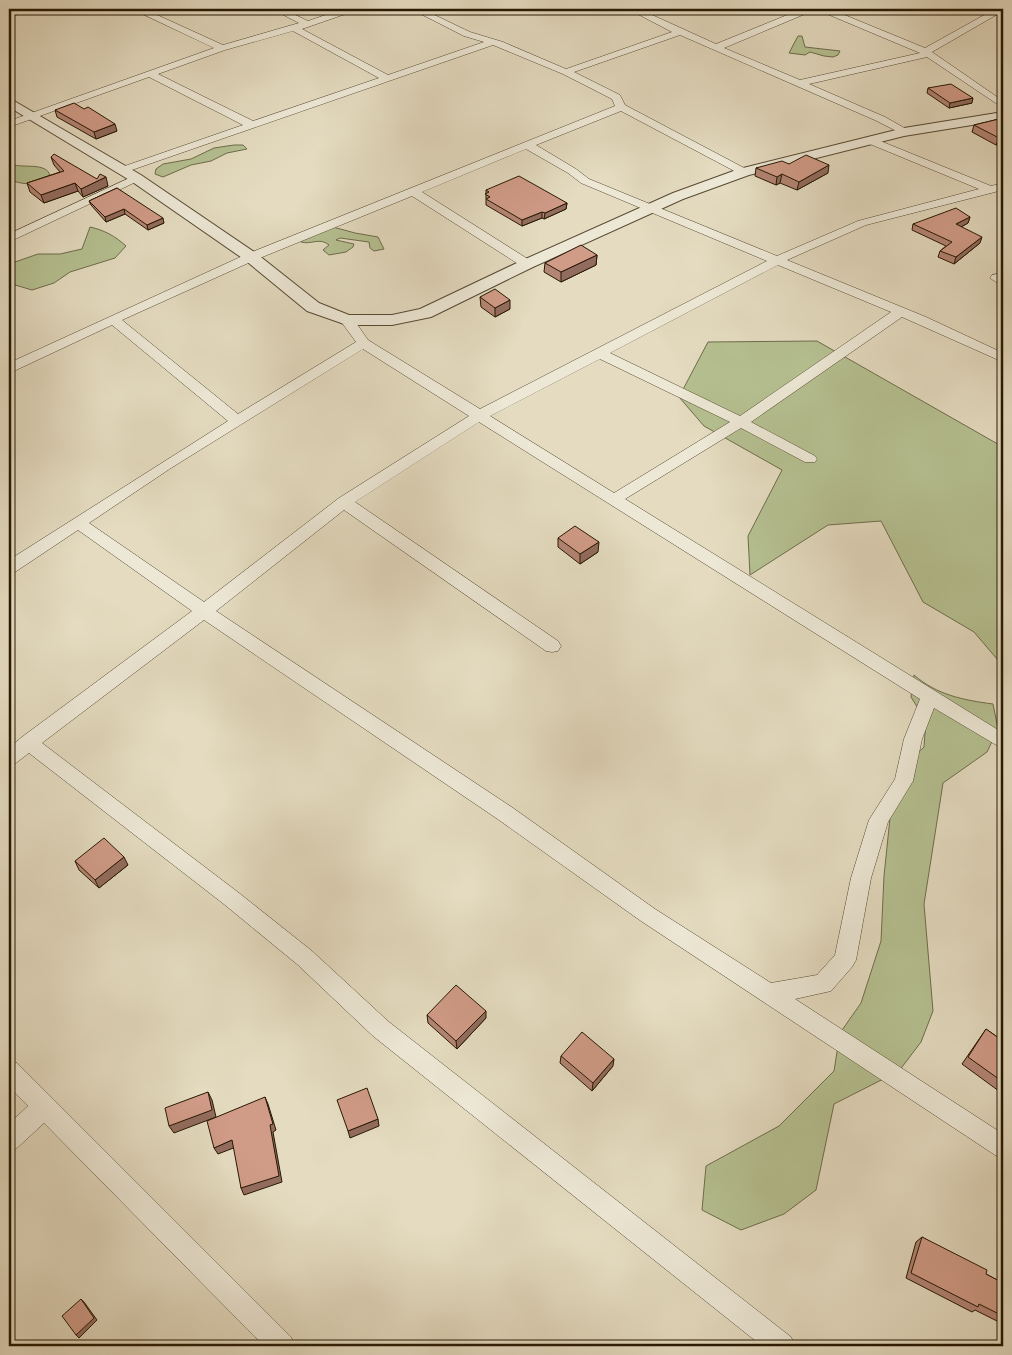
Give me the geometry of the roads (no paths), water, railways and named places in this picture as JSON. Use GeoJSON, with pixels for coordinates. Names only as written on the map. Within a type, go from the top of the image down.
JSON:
{"type":"FeatureCollection","features":[{"type":"Feature","properties":{"kind":"street"},"geometry":{"type":"LineString","coordinates":[[9,15],[25,9]]}},
{"type":"Feature","properties":{"kind":"street"},"geometry":{"type":"LineString","coordinates":[[137,9],[222,48]]}},
{"type":"Feature","properties":{"kind":"street"},"geometry":{"type":"LineString","coordinates":[[276,9],[308,24]]}},
{"type":"Feature","properties":{"kind":"street"},"geometry":{"type":"LineString","coordinates":[[9,124],[222,48],[308,24],[351,9]]}},
{"type":"Feature","properties":{"kind":"street"},"geometry":{"type":"LineString","coordinates":[[415,9],[467,34],[493,42],[566,72],[616,97],[621,107],[744,172]]}},
{"type":"Feature","properties":{"kind":"street"},"geometry":{"type":"LineString","coordinates":[[632,9],[680,32],[881,119],[904,132]]}},
{"type":"Feature","properties":{"kind":"street"},"geometry":{"type":"LineString","coordinates":[[718,48],[809,9]]}},
{"type":"Feature","properties":{"kind":"street"},"geometry":{"type":"LineString","coordinates":[[823,9],[927,53],[1003,105]]}},
{"type":"Feature","properties":{"kind":"street"},"geometry":{"type":"LineString","coordinates":[[800,83],[927,53],[1001,9]]}},
{"type":"Feature","properties":{"kind":"street"},"geometry":{"type":"LineString","coordinates":[[294,28],[388,79]]}},
{"type":"Feature","properties":{"kind":"street"},"geometry":{"type":"LineString","coordinates":[[566,72],[680,32]]}},
{"type":"Feature","properties":{"kind":"street"},"geometry":{"type":"LineString","coordinates":[[123,170],[493,42]]}},
{"type":"Feature","properties":{"kind":"street"},"geometry":{"type":"LineString","coordinates":[[150,74],[254,126]]}},
{"type":"Feature","properties":{"kind":"street"},"geometry":{"type":"LineString","coordinates":[[9,102],[136,178],[251,257],[313,307],[347,320],[392,320],[425,314],[527,264],[651,208],[744,172],[904,132],[1003,116]]}},
{"type":"Feature","properties":{"kind":"street"},"geometry":{"type":"LineString","coordinates":[[9,368],[251,257],[621,107]]}},
{"type":"Feature","properties":{"kind":"street"},"geometry":{"type":"LineString","coordinates":[[869,140],[1003,196]]}},
{"type":"Feature","properties":{"kind":"street"},"geometry":{"type":"LineString","coordinates":[[527,145],[572,171],[585,181],[900,312],[1003,358]]}},
{"type":"Feature","properties":{"kind":"street"},"geometry":{"type":"LineString","coordinates":[[9,238],[136,178]]}},
{"type":"Feature","properties":{"kind":"street"},"geometry":{"type":"LineString","coordinates":[[9,758],[204,611],[344,502],[480,415],[776,261],[857,225],[1003,186]]}},
{"type":"Feature","properties":{"kind":"street"},"geometry":{"type":"LineString","coordinates":[[413,191],[527,264]]}},
{"type":"Feature","properties":{"kind":"street"},"geometry":{"type":"LineString","coordinates":[[615,499],[741,422],[900,312]]}},
{"type":"Feature","properties":{"kind":"street"},"geometry":{"type":"LineString","coordinates":[[113,319],[237,420]]}},
{"type":"Feature","properties":{"kind":"street"},"geometry":{"type":"LineString","coordinates":[[347,320],[363,343],[1003,742]]}},
{"type":"Feature","properties":{"kind":"street"},"geometry":{"type":"LineString","coordinates":[[9,568],[166,465],[363,343]]}},
{"type":"Feature","properties":{"kind":"street"},"geometry":{"type":"LineString","coordinates":[[599,353],[741,422],[810,459]]}},
{"type":"Feature","properties":{"kind":"street"},"geometry":{"type":"LineString","coordinates":[[344,502],[552,646]]}},
{"type":"Feature","properties":{"kind":"street"},"geometry":{"type":"LineString","coordinates":[[79,523],[204,611],[506,814],[648,915],[1003,1147]]}},
{"type":"Feature","properties":{"kind":"street"},"geometry":{"type":"LineString","coordinates":[[769,994],[823,984],[845,960],[861,878],[879,820],[904,781],[913,739],[930,697]]}},
{"type":"Feature","properties":{"kind":"street"},"geometry":{"type":"LineString","coordinates":[[28,742],[232,899],[305,958],[381,1029],[782,1346]]}},
{"type":"Feature","properties":{"kind":"street"},"geometry":{"type":"LineString","coordinates":[[9,1072],[282,1346]]}},
{"type":"Feature","properties":{"kind":"street"},"geometry":{"type":"LineString","coordinates":[[9,1140],[44,1107]]}}]}
